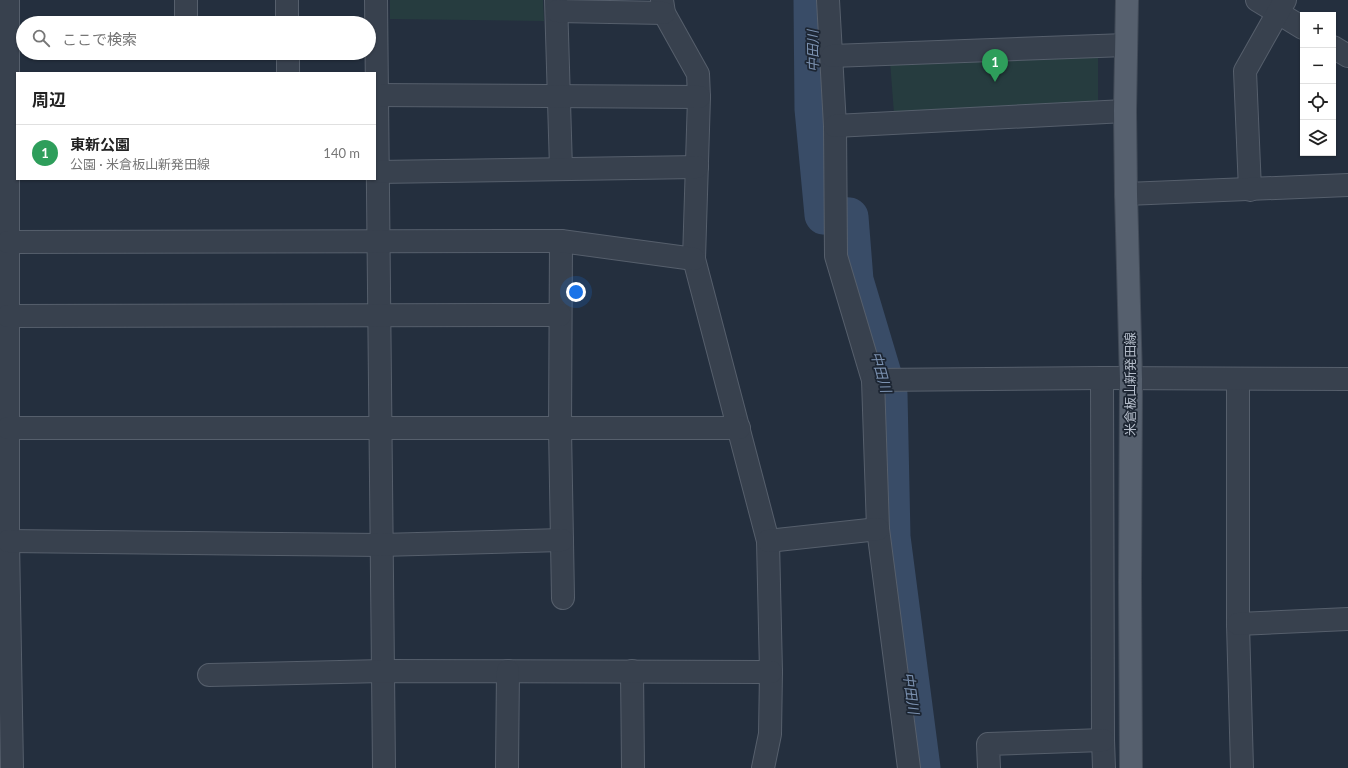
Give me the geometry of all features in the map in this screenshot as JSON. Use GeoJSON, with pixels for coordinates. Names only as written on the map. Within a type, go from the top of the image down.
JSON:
{"type":"FeatureCollection","features":[{"type":"Feature","properties":{"kind":"main road","name":"米倉板山新発田線"},"geometry":{"type":"LineString","coordinates":[[1127,0],[1125,111],[1132,379],[1130,582],[1132,768]]}},
{"type":"Feature","properties":{"kind":"street"},"geometry":{"type":"LineString","coordinates":[[8,0],[16,49],[8,242],[8,541],[12,768]]}},
{"type":"Feature","properties":{"kind":"street"},"geometry":{"type":"LineString","coordinates":[[186,0],[186,16]]}},
{"type":"Feature","properties":{"kind":"street"},"geometry":{"type":"LineString","coordinates":[[287,0],[287,16]]}},
{"type":"Feature","properties":{"kind":"street"},"geometry":{"type":"LineString","coordinates":[[376,0],[384,768]]}},
{"type":"Feature","properties":{"kind":"street"},"geometry":{"type":"LineString","coordinates":[[828,0],[832,56],[836,256],[873,380],[878,529],[909,768]]}},
{"type":"Feature","properties":{"kind":"street"},"geometry":{"type":"LineString","coordinates":[[1257,0],[1281,6],[1300,25]]}},
{"type":"Feature","properties":{"kind":"street"},"geometry":{"type":"LineString","coordinates":[[560,169],[556,6],[663,7],[698,74],[699,97],[694,259],[768,540],[771,672],[770,734],[762,768]]}},
{"type":"Feature","properties":{"kind":"street"},"geometry":{"type":"LineString","coordinates":[[1250,190],[1245,71],[1281,6]]}},
{"type":"Feature","properties":{"kind":"street"},"geometry":{"type":"LineString","coordinates":[[832,56],[1126,45]]}},
{"type":"Feature","properties":{"kind":"street"},"geometry":{"type":"LineString","coordinates":[[1335,48],[1348,56]]}},
{"type":"Feature","properties":{"kind":"street"},"geometry":{"type":"LineString","coordinates":[[288,60],[288,72]]}},
{"type":"Feature","properties":{"kind":"street"},"geometry":{"type":"LineString","coordinates":[[376,95],[699,97]]}},
{"type":"Feature","properties":{"kind":"street"},"geometry":{"type":"LineString","coordinates":[[834,126],[1125,111]]}},
{"type":"Feature","properties":{"kind":"street"},"geometry":{"type":"LineString","coordinates":[[378,172],[697,167]]}},
{"type":"Feature","properties":{"kind":"street"},"geometry":{"type":"LineString","coordinates":[[1126,194],[1348,185]]}},
{"type":"Feature","properties":{"kind":"street"},"geometry":{"type":"LineString","coordinates":[[8,242],[561,241],[694,259]]}},
{"type":"Feature","properties":{"kind":"street"},"geometry":{"type":"LineString","coordinates":[[561,241],[560,429],[563,598]]}},
{"type":"Feature","properties":{"kind":"street"},"geometry":{"type":"LineString","coordinates":[[8,316],[560,315]]}},
{"type":"Feature","properties":{"kind":"street"},"geometry":{"type":"LineString","coordinates":[[873,380],[1102,378],[1348,379]]}},
{"type":"Feature","properties":{"kind":"street"},"geometry":{"type":"LineString","coordinates":[[1102,378],[1104,768]]}},
{"type":"Feature","properties":{"kind":"street"},"geometry":{"type":"LineString","coordinates":[[1238,379],[1238,624],[1242,768]]}},
{"type":"Feature","properties":{"kind":"street"},"geometry":{"type":"LineString","coordinates":[[8,428],[739,428]]}},
{"type":"Feature","properties":{"kind":"street"},"geometry":{"type":"LineString","coordinates":[[768,540],[878,529]]}},
{"type":"Feature","properties":{"kind":"street"},"geometry":{"type":"LineString","coordinates":[[8,541],[381,545],[562,540]]}},
{"type":"Feature","properties":{"kind":"street"},"geometry":{"type":"LineString","coordinates":[[1238,624],[1348,618]]}},
{"type":"Feature","properties":{"kind":"street"},"geometry":{"type":"LineString","coordinates":[[209,675],[383,671],[771,672]]}},
{"type":"Feature","properties":{"kind":"street"},"geometry":{"type":"LineString","coordinates":[[507,768],[508,671]]}},
{"type":"Feature","properties":{"kind":"street"},"geometry":{"type":"LineString","coordinates":[[632,671],[633,768]]}},
{"type":"Feature","properties":{"kind":"street"},"geometry":{"type":"LineString","coordinates":[[988,768],[988,744],[1103,740]]}},
{"type":"Feature","properties":{"kind":"green space"},"geometry":{"type":"Polygon","coordinates":[[[390,0],[543,0],[544,21],[390,19],[390,0]]]}},
{"type":"Feature","properties":{"kind":"green space"},"geometry":{"type":"Polygon","coordinates":[[[1098,54],[1098,103],[894,114],[890,61],[1098,54]]]}},
{"type":"Feature","properties":{"kind":"waterway","name":"中田川"},"geometry":{"type":"LineString","coordinates":[[813,0],[814,109],[824,215],[849,217],[854,280],[888,394],[891,537],[921,768]]}},
{"type":"Feature","properties":{"kind":"place","name":"東新公園"},"geometry":{"type":"Point","coordinates":[995,82]}}]}
